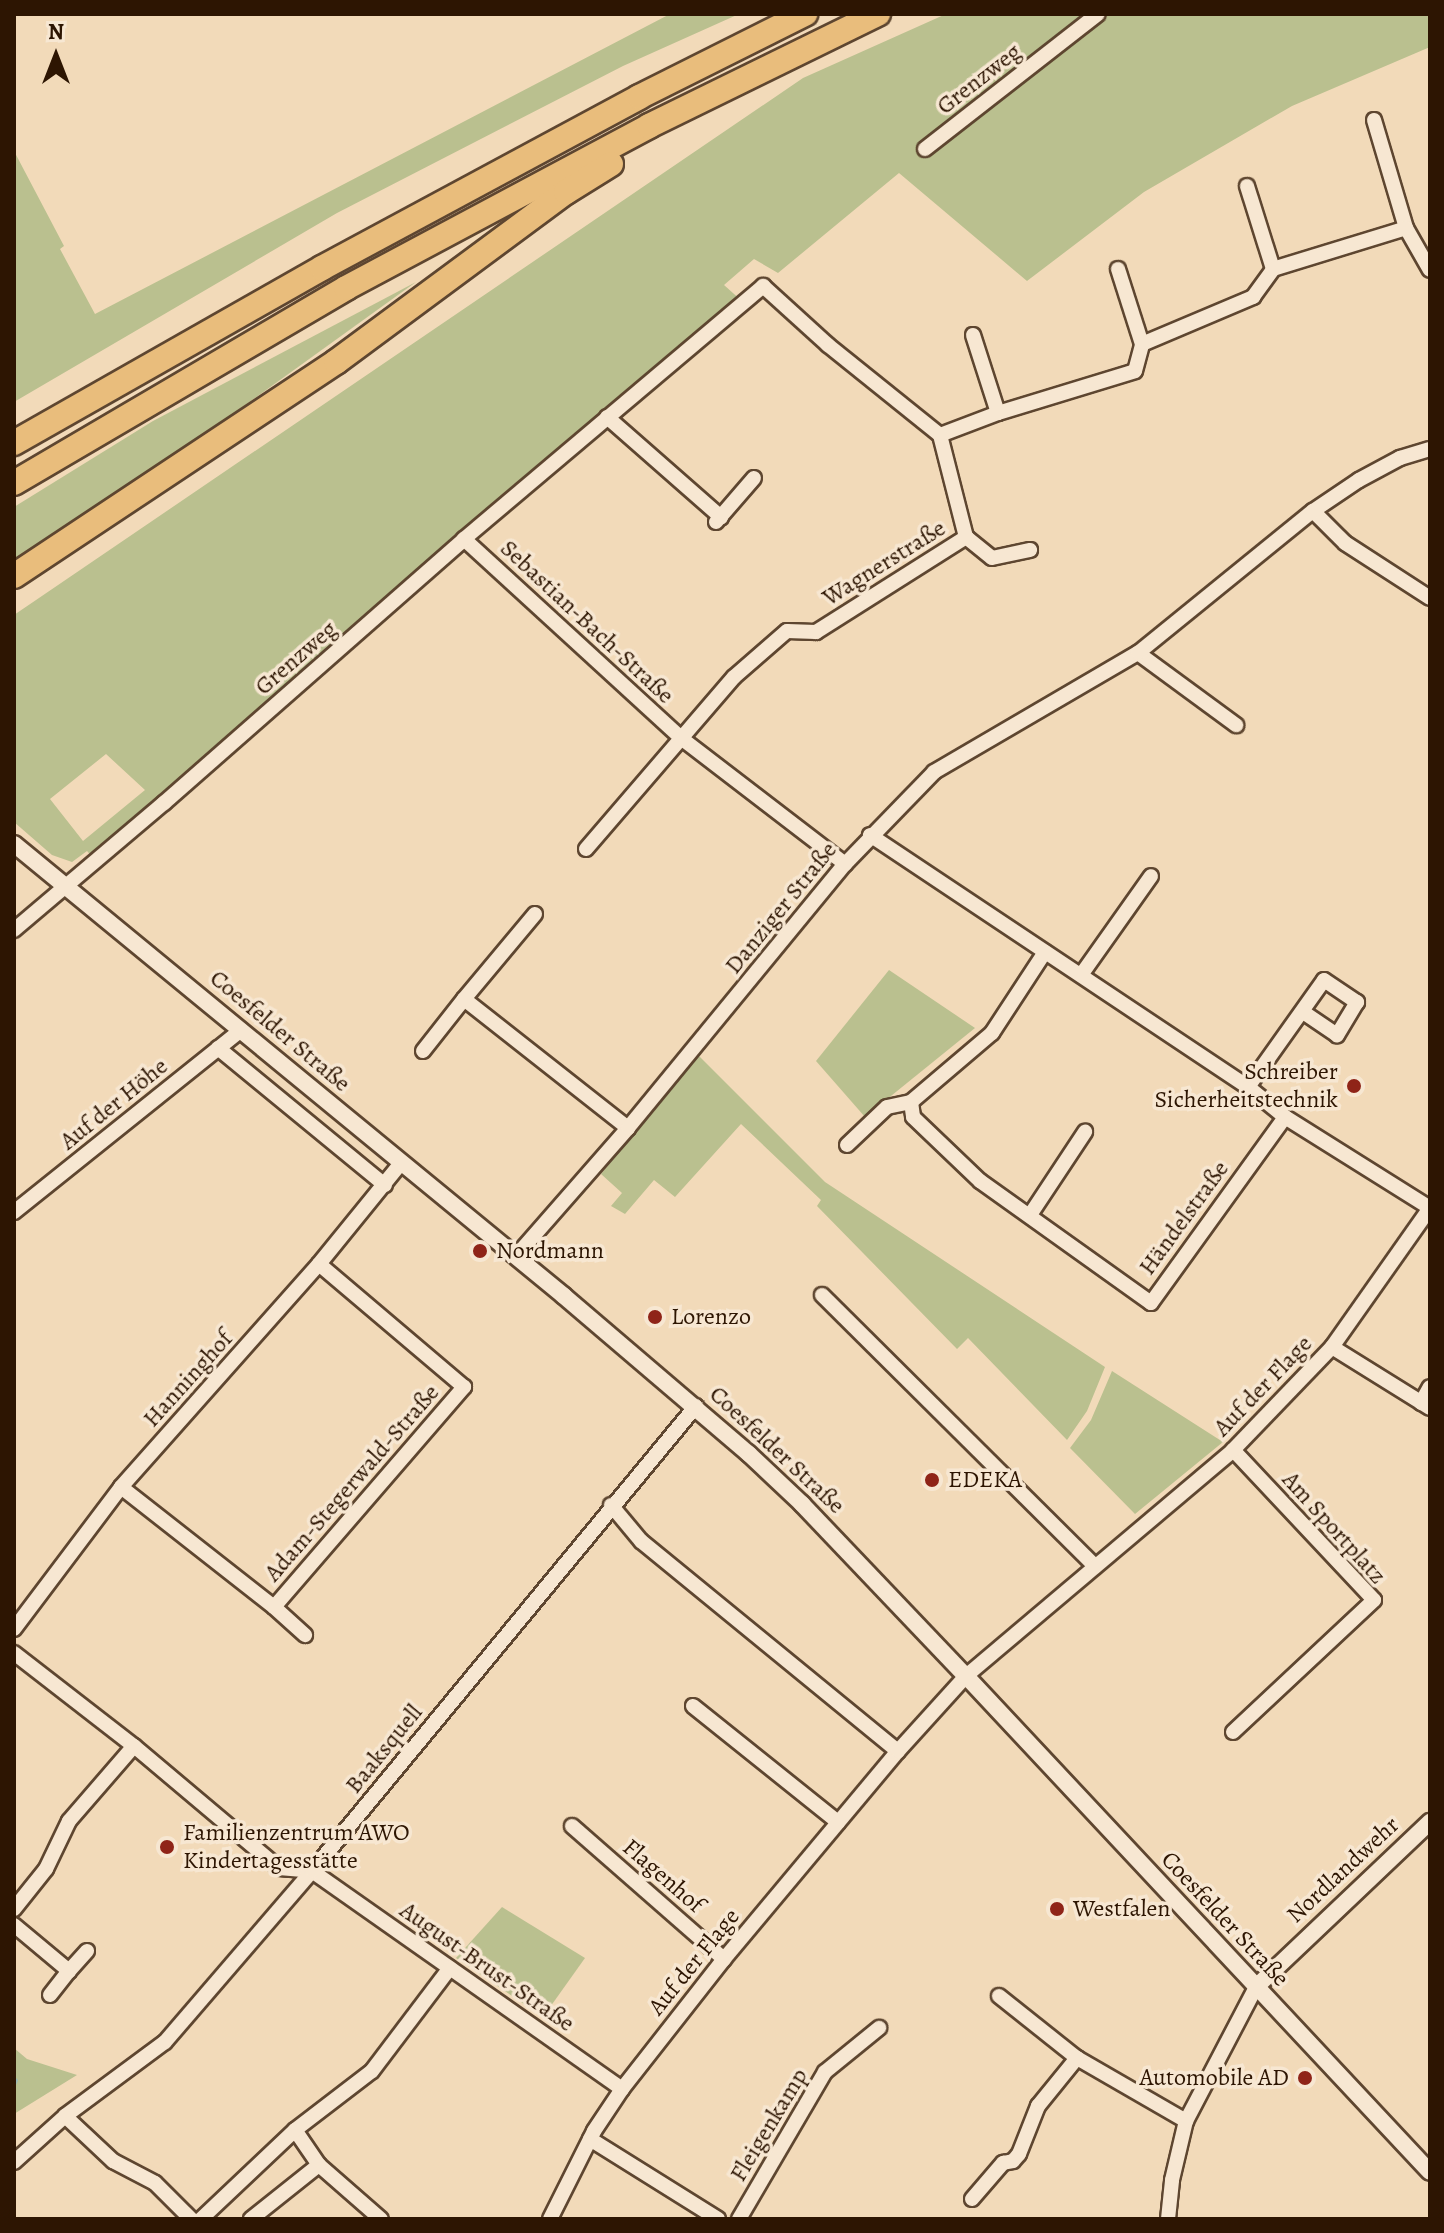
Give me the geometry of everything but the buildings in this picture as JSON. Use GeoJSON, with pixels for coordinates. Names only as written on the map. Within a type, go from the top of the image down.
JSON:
{"type":"FeatureCollection","features":[{"type":"Feature","properties":{"kind":"highway"},"geometry":{"type":"LineString","coordinates":[[14,443],[336,260],[639,97],[805,14]]}},
{"type":"Feature","properties":{"kind":"highway"},"geometry":{"type":"LineString","coordinates":[[14,483],[346,288],[649,126],[878,14]]}},
{"type":"Feature","properties":{"kind":"highway"},"geometry":{"type":"LineString","coordinates":[[14,576],[336,362],[566,192],[726,89]]}},
{"type":"Feature","properties":{"kind":"street","name":"Grenzweg"},"geometry":{"type":"LineString","coordinates":[[925,149],[1098,14]]}},
{"type":"Feature","properties":{"kind":"street"},"geometry":{"type":"LineString","coordinates":[[1374,120],[1406,228],[1430,270]]}},
{"type":"Feature","properties":{"kind":"street"},"geometry":{"type":"LineString","coordinates":[[1247,186],[1273,269]]}},
{"type":"Feature","properties":{"kind":"street"},"geometry":{"type":"LineString","coordinates":[[1142,344],[1253,297],[1273,269],[1406,228]]}},
{"type":"Feature","properties":{"kind":"street"},"geometry":{"type":"LineString","coordinates":[[940,435],[998,413],[1135,371],[1142,344],[1118,269]]}},
{"type":"Feature","properties":{"kind":"street","name":"Grenzweg"},"geometry":{"type":"LineString","coordinates":[[14,930],[464,539],[763,286],[828,345],[940,435]]}},
{"type":"Feature","properties":{"kind":"street"},"geometry":{"type":"LineString","coordinates":[[973,335],[998,413]]}},
{"type":"Feature","properties":{"kind":"street"},"geometry":{"type":"LineString","coordinates":[[607,417],[718,520],[754,478]]}},
{"type":"Feature","properties":{"kind":"street","name":"Wagnerstraße"},"geometry":{"type":"LineString","coordinates":[[940,435],[966,537],[992,558],[1030,550]]}},
{"type":"Feature","properties":{"kind":"street","name":"Danziger Straße"},"geometry":{"type":"LineString","coordinates":[[516,1256],[628,1128],[870,835],[934,772],[1138,653],[1313,511],[1359,480],[1400,458],[1430,449]]}},
{"type":"Feature","properties":{"kind":"street"},"geometry":{"type":"LineString","coordinates":[[1313,511],[1363,556],[1430,598]]}},
{"type":"Feature","properties":{"kind":"street","name":"Wagnerstraße"},"geometry":{"type":"LineString","coordinates":[[681,738],[734,677],[787,631],[816,632],[966,537]]}},
{"type":"Feature","properties":{"kind":"street","name":"Sebastian-Bach-Straße"},"geometry":{"type":"LineString","coordinates":[[464,539],[681,738],[845,864]]}},
{"type":"Feature","properties":{"kind":"street"},"geometry":{"type":"LineString","coordinates":[[1138,653],[1236,725]]}},
{"type":"Feature","properties":{"kind":"street","name":"Sebastian-Bach-Straße"},"geometry":{"type":"LineString","coordinates":[[586,849],[681,738]]}},
{"type":"Feature","properties":{"kind":"street"},"geometry":{"type":"LineString","coordinates":[[870,835],[1248,1087],[1285,1117],[1430,1208]]}},
{"type":"Feature","properties":{"kind":"street","name":"Coesfelder Straße"},"geometry":{"type":"LineString","coordinates":[[14,844],[696,1406],[802,1504],[1430,2172]]}},
{"type":"Feature","properties":{"kind":"street"},"geometry":{"type":"LineString","coordinates":[[1081,975],[1151,876]]}},
{"type":"Feature","properties":{"kind":"street"},"geometry":{"type":"LineString","coordinates":[[423,1051],[535,914]]}},
{"type":"Feature","properties":{"kind":"street"},"geometry":{"type":"LineString","coordinates":[[847,1145],[887,1107],[911,1102],[992,1033],[1045,952]]}},
{"type":"Feature","properties":{"kind":"street"},"geometry":{"type":"LineString","coordinates":[[464,999],[628,1128]]}},
{"type":"Feature","properties":{"kind":"street"},"geometry":{"type":"LineString","coordinates":[[1248,1087],[1303,1012]]}},
{"type":"Feature","properties":{"kind":"street","name":"Auf der Höhe"},"geometry":{"type":"LineString","coordinates":[[14,1212],[241,1030]]}},
{"type":"Feature","properties":{"kind":"street"},"geometry":{"type":"LineString","coordinates":[[218,1048],[385,1185]]}},
{"type":"Feature","properties":{"kind":"street","name":"Händelstraße"},"geometry":{"type":"LineString","coordinates":[[911,1102],[913,1117],[980,1181],[1151,1303],[1285,1117]]}},
{"type":"Feature","properties":{"kind":"street"},"geometry":{"type":"LineString","coordinates":[[1030,1215],[1085,1132]]}},
{"type":"Feature","properties":{"kind":"street","name":"Hanninghof"},"geometry":{"type":"LineString","coordinates":[[14,1629],[121,1487],[319,1264],[401,1163]]}},
{"type":"Feature","properties":{"kind":"street","name":"Auf der Flage"},"geometry":{"type":"LineString","coordinates":[[550,2219],[590,2139],[622,2089],[724,1959],[898,1751],[966,1676],[1233,1450],[1332,1347],[1430,1208]]}},
{"type":"Feature","properties":{"kind":"street","name":"Adam-Stegerwald-Straße"},"geometry":{"type":"LineString","coordinates":[[274,1607],[464,1387],[319,1264]]}},
{"type":"Feature","properties":{"kind":"street"},"geometry":{"type":"LineString","coordinates":[[822,1295],[1095,1566]]}},
{"type":"Feature","properties":{"kind":"street"},"geometry":{"type":"LineString","coordinates":[[1332,1347],[1426,1406],[1430,1387]]}},
{"type":"Feature","properties":{"kind":"street","name":"Baaksquell"},"geometry":{"type":"LineString","coordinates":[[14,2162],[65,2116],[165,2042],[312,1871],[611,1505],[696,1406]]}},
{"type":"Feature","properties":{"kind":"street","name":"Am Sportplatz"},"geometry":{"type":"LineString","coordinates":[[1233,1450],[1374,1600],[1233,1732]]}},
{"type":"Feature","properties":{"kind":"street","name":"Adam-Stegerwald-Straße"},"geometry":{"type":"LineString","coordinates":[[121,1487],[305,1635]]}},
{"type":"Feature","properties":{"kind":"street"},"geometry":{"type":"LineString","coordinates":[[611,1505],[641,1541],[898,1751]]}},
{"type":"Feature","properties":{"kind":"street","name":"August-Brust-Straße"},"geometry":{"type":"LineString","coordinates":[[14,1653],[134,1746],[279,1868],[312,1871],[622,2089]]}},
{"type":"Feature","properties":{"kind":"street"},"geometry":{"type":"LineString","coordinates":[[693,1706],[838,1822]]}},
{"type":"Feature","properties":{"kind":"street"},"geometry":{"type":"LineString","coordinates":[[14,1909],[46,1869],[69,1821],[134,1746]]}},
{"type":"Feature","properties":{"kind":"street","name":"Nordlandwehr"},"geometry":{"type":"LineString","coordinates":[[1256,1987],[1430,1822]]}},
{"type":"Feature","properties":{"kind":"street","name":"Flagenhof"},"geometry":{"type":"LineString","coordinates":[[572,1826],[724,1959]]}},
{"type":"Feature","properties":{"kind":"street"},"geometry":{"type":"LineString","coordinates":[[14,1925],[69,1971]]}},
{"type":"Feature","properties":{"kind":"street"},"geometry":{"type":"LineString","coordinates":[[50,1995],[87,1951]]}},
{"type":"Feature","properties":{"kind":"street"},"geometry":{"type":"LineString","coordinates":[[201,2219],[295,2130],[372,2071],[450,1968]]}},
{"type":"Feature","properties":{"kind":"street"},"geometry":{"type":"LineString","coordinates":[[1168,2219],[1172,2180],[1186,2121],[1256,1987]]}},
{"type":"Feature","properties":{"kind":"street"},"geometry":{"type":"LineString","coordinates":[[999,1996],[1077,2058],[1186,2121]]}},
{"type":"Feature","properties":{"kind":"street","name":"Fleigenkamp"},"geometry":{"type":"LineString","coordinates":[[739,2219],[825,2072],[879,2028]]}},
{"type":"Feature","properties":{"kind":"street"},"geometry":{"type":"LineString","coordinates":[[972,2199],[1003,2163],[1013,2161],[1019,2154],[1038,2106],[1077,2058]]}},
{"type":"Feature","properties":{"kind":"street"},"geometry":{"type":"LineString","coordinates":[[65,2116],[113,2161],[155,2183],[191,2219]]}},
{"type":"Feature","properties":{"kind":"street"},"geometry":{"type":"LineString","coordinates":[[295,2130],[319,2165],[381,2219]]}},
{"type":"Feature","properties":{"kind":"street"},"geometry":{"type":"LineString","coordinates":[[590,2139],[718,2219]]}},
{"type":"Feature","properties":{"kind":"street"},"geometry":{"type":"LineString","coordinates":[[251,2219],[319,2165]]}},
{"type":"Feature","properties":{"kind":"green space"},"geometry":{"type":"Polygon","coordinates":[[[670,14],[739,14],[623,66],[337,213],[14,402],[14,151],[64,246],[60,249],[95,314],[670,14]]]}},
{"type":"Feature","properties":{"kind":"green space"},"geometry":{"type":"Polygon","coordinates":[[[946,14],[1430,14],[1430,47],[1292,106],[1144,192],[1027,281],[899,173],[778,273],[754,259],[724,285],[743,302],[95,860],[87,851],[72,862],[52,855],[14,822],[14,615],[803,78],[946,14]],[[106,754],[50,799],[83,841],[145,790],[106,754]]]}},
{"type":"Feature","properties":{"kind":"green space"},"geometry":{"type":"Polygon","coordinates":[[[416,282],[158,468],[14,563],[14,507],[153,421],[416,282]]]}},
{"type":"Feature","properties":{"kind":"green space"},"geometry":{"type":"Polygon","coordinates":[[[889,970],[975,1028],[865,1117],[816,1061],[889,970]]]}},
{"type":"Feature","properties":{"kind":"green space"},"geometry":{"type":"Polygon","coordinates":[[[698,1055],[825,1182],[1105,1367],[1087,1411],[1067,1440],[968,1338],[957,1349],[817,1206],[821,1200],[741,1124],[675,1197],[654,1180],[625,1214],[611,1206],[622,1193],[601,1174],[698,1055]]]}},
{"type":"Feature","properties":{"kind":"green space"},"geometry":{"type":"Polygon","coordinates":[[[1112,1371],[1223,1442],[1135,1514],[1070,1448],[1091,1420],[1112,1371]]]}},
{"type":"Feature","properties":{"kind":"green space"},"geometry":{"type":"Polygon","coordinates":[[[502,1907],[585,1958],[543,2017],[456,1958],[502,1907]]]}},
{"type":"Feature","properties":{"kind":"green space"},"geometry":{"type":"Polygon","coordinates":[[[14,2048],[27,2059],[77,2075],[14,2114],[14,2048]]]}},
{"type":"Feature","properties":{"kind":"place","name":"Schreiber Sicherheitstechnik"},"geometry":{"type":"Point","coordinates":[1354,1086]}},
{"type":"Feature","properties":{"kind":"place","name":"Nordmann"},"geometry":{"type":"Point","coordinates":[480,1251]}},
{"type":"Feature","properties":{"kind":"place","name":"Lorenzo"},"geometry":{"type":"Point","coordinates":[655,1317]}},
{"type":"Feature","properties":{"kind":"place","name":"EDEKA"},"geometry":{"type":"Point","coordinates":[932,1480]}},
{"type":"Feature","properties":{"kind":"place","name":"Familienzentrum AWO Kindertagesstätte"},"geometry":{"type":"Point","coordinates":[167,1847]}},
{"type":"Feature","properties":{"kind":"place","name":"Westfalen"},"geometry":{"type":"Point","coordinates":[1057,1909]}},
{"type":"Feature","properties":{"kind":"place","name":"Automobile AD"},"geometry":{"type":"Point","coordinates":[1305,2078]}}]}
